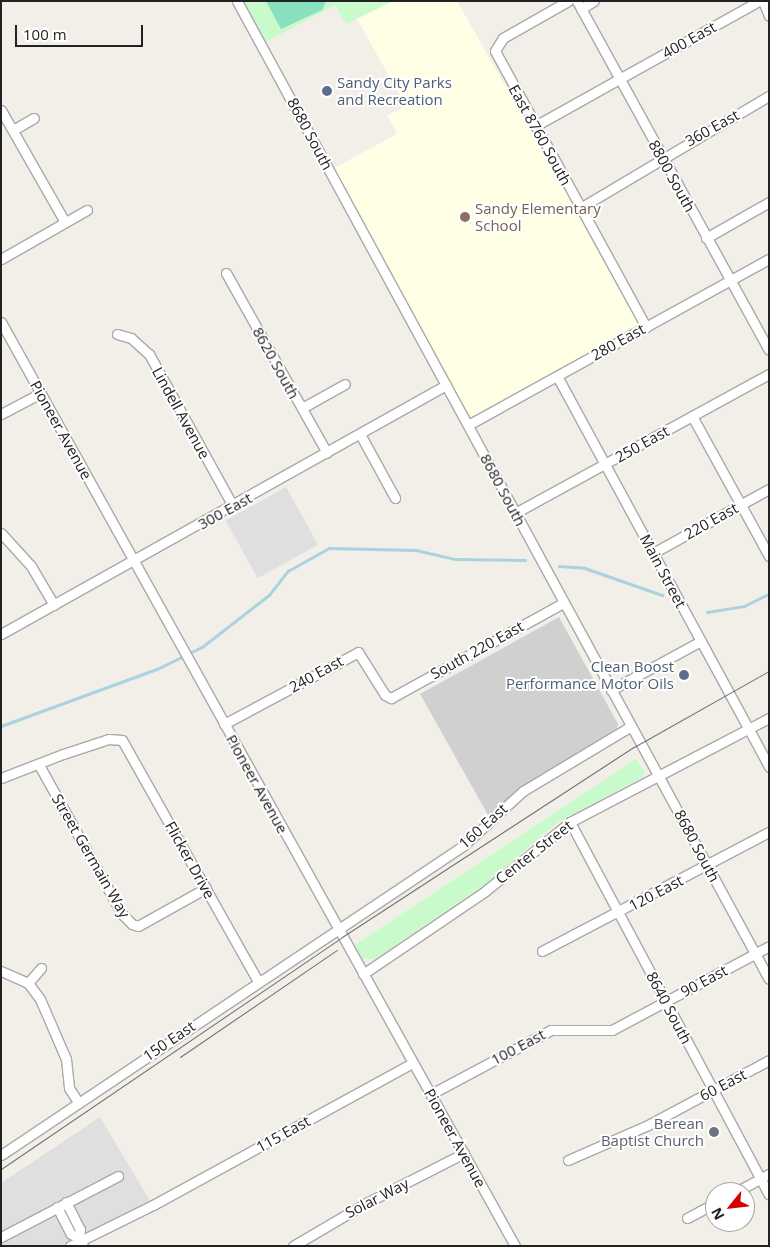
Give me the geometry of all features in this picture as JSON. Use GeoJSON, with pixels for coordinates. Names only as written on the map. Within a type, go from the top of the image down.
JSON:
{"type":"FeatureCollection","features":[{"type":"Feature","properties":{"kind":"street","name":"8680 South"},"geometry":{"type":"LineString","coordinates":[[236,1],[769,979]]}},
{"type":"Feature","properties":{"kind":"street","name":"East 8760 South"},"geometry":{"type":"LineString","coordinates":[[568,1],[503,38],[496,46],[497,57],[646,327]]}},
{"type":"Feature","properties":{"kind":"street"},"geometry":{"type":"LineString","coordinates":[[579,5],[594,1]]}},
{"type":"Feature","properties":{"kind":"street","name":"400 East"},"geometry":{"type":"LineString","coordinates":[[535,126],[759,1]]}},
{"type":"Feature","properties":{"kind":"street"},"geometry":{"type":"LineString","coordinates":[[763,1],[769,16]]}},
{"type":"Feature","properties":{"kind":"street","name":"8800 South"},"geometry":{"type":"LineString","coordinates":[[579,5],[769,350]]}},
{"type":"Feature","properties":{"kind":"street","name":"360 East"},"geometry":{"type":"LineString","coordinates":[[580,208],[650,169],[662,158],[769,96]]}},
{"type":"Feature","properties":{"kind":"street"},"geometry":{"type":"LineString","coordinates":[[1,110],[64,222]]}},
{"type":"Feature","properties":{"kind":"street"},"geometry":{"type":"LineString","coordinates":[[12,130],[34,118]]}},
{"type":"Feature","properties":{"kind":"street"},"geometry":{"type":"LineString","coordinates":[[706,238],[769,202]]}},
{"type":"Feature","properties":{"kind":"street"},"geometry":{"type":"LineString","coordinates":[[1,259],[87,210]]}},
{"type":"Feature","properties":{"kind":"street","name":"280 East"},"geometry":{"type":"LineString","coordinates":[[468,425],[769,260]]}},
{"type":"Feature","properties":{"kind":"street","name":"8620 South"},"geometry":{"type":"LineString","coordinates":[[226,273],[327,454]]}},
{"type":"Feature","properties":{"kind":"street","name":"Pioneer Avenue"},"geometry":{"type":"LineString","coordinates":[[1,322],[515,1246]]}},
{"type":"Feature","properties":{"kind":"street","name":"Lindell Avenue"},"geometry":{"type":"LineString","coordinates":[[117,334],[142,345],[149,354],[233,506]]}},
{"type":"Feature","properties":{"kind":"street","name":"250 East"},"geometry":{"type":"LineString","coordinates":[[515,513],[769,374]]}},
{"type":"Feature","properties":{"kind":"street","name":"Main Street"},"geometry":{"type":"LineString","coordinates":[[557,376],[769,767]]}},
{"type":"Feature","properties":{"kind":"street"},"geometry":{"type":"LineString","coordinates":[[302,408],[346,384]]}},
{"type":"Feature","properties":{"kind":"street","name":"300 East"},"geometry":{"type":"LineString","coordinates":[[1,634],[327,454],[446,385]]}},
{"type":"Feature","properties":{"kind":"street"},"geometry":{"type":"LineString","coordinates":[[1,414],[41,393]]}},
{"type":"Feature","properties":{"kind":"street"},"geometry":{"type":"LineString","coordinates":[[692,416],[769,556]]}},
{"type":"Feature","properties":{"kind":"street"},"geometry":{"type":"LineString","coordinates":[[360,434],[395,498]]}},
{"type":"Feature","properties":{"kind":"street","name":"220 East"},"geometry":{"type":"LineString","coordinates":[[653,553],[769,489]]}},
{"type":"Feature","properties":{"kind":"street"},"geometry":{"type":"LineString","coordinates":[[1,534],[31,566],[54,604]]}},
{"type":"Feature","properties":{"kind":"street","name":"South 220 East"},"geometry":{"type":"LineString","coordinates":[[391,698],[563,603]]}},
{"type":"Feature","properties":{"kind":"street"},"geometry":{"type":"LineString","coordinates":[[611,690],[701,641]]}},
{"type":"Feature","properties":{"kind":"street","name":"240 East"},"geometry":{"type":"LineString","coordinates":[[224,724],[358,652],[384,695],[391,698]]}},
{"type":"Feature","properties":{"kind":"street","name":"Center Street"},"geometry":{"type":"LineString","coordinates":[[363,974],[484,892],[570,822],[769,718]]}},
{"type":"Feature","properties":{"kind":"street","name":"160 East"},"geometry":{"type":"LineString","coordinates":[[337,928],[464,845],[523,792],[632,726]]}},
{"type":"Feature","properties":{"kind":"street","name":"Flicker Drive"},"geometry":{"type":"LineString","coordinates":[[39,765],[109,740],[122,740],[258,981]]}},
{"type":"Feature","properties":{"kind":"street"},"geometry":{"type":"LineString","coordinates":[[1,778],[39,765]]}},
{"type":"Feature","properties":{"kind":"street","name":"Street Germain Way"},"geometry":{"type":"LineString","coordinates":[[39,765],[122,914],[132,924],[138,926],[206,888]]}},
{"type":"Feature","properties":{"kind":"street","name":"8640 South"},"geometry":{"type":"LineString","coordinates":[[570,822],[713,1090],[765,1176],[769,1194]]}},
{"type":"Feature","properties":{"kind":"street","name":"120 East"},"geometry":{"type":"LineString","coordinates":[[542,951],[619,913],[769,832]]}},
{"type":"Feature","properties":{"kind":"street","name":"150 East"},"geometry":{"type":"LineString","coordinates":[[1,1155],[337,928]]}},
{"type":"Feature","properties":{"kind":"street","name":"90 East"},"geometry":{"type":"LineString","coordinates":[[612,1030],[769,946]]}},
{"type":"Feature","properties":{"kind":"street"},"geometry":{"type":"LineString","coordinates":[[28,983],[41,968]]}},
{"type":"Feature","properties":{"kind":"street"},"geometry":{"type":"LineString","coordinates":[[1,971],[28,983],[40,999],[66,1059],[69,1088],[78,1102]]}},
{"type":"Feature","properties":{"kind":"street","name":"100 East"},"geometry":{"type":"LineString","coordinates":[[431,1094],[551,1030],[612,1030]]}},
{"type":"Feature","properties":{"kind":"street","name":"60 East"},"geometry":{"type":"LineString","coordinates":[[568,1160],[648,1125],[769,1060]]}},
{"type":"Feature","properties":{"kind":"street","name":"115 East"},"geometry":{"type":"LineString","coordinates":[[70,1246],[153,1205],[412,1063]]}},
{"type":"Feature","properties":{"kind":"street","name":"Solar Way"},"geometry":{"type":"LineString","coordinates":[[293,1246],[368,1202],[464,1153]]}},
{"type":"Feature","properties":{"kind":"street"},"geometry":{"type":"LineString","coordinates":[[1,1237],[57,1206],[118,1176]]}},
{"type":"Feature","properties":{"kind":"street"},"geometry":{"type":"LineString","coordinates":[[66,1202],[80,1228],[81,1241]]}},
{"type":"Feature","properties":{"kind":"street"},"geometry":{"type":"LineString","coordinates":[[57,1206],[71,1234],[81,1241]]}},
{"type":"Feature","properties":{"kind":"street"},"geometry":{"type":"LineString","coordinates":[[688,1218],[705,1209]]}},
{"type":"Feature","properties":{"kind":"shaded area","name":"Sandy Elementary School"},"geometry":{"type":"Polygon","coordinates":[[[393,1],[457,1],[643,328],[461,422],[325,173],[397,134],[387,115],[406,106],[357,19],[393,1]]]}},
{"type":"Feature","properties":{"kind":"shaded area"},"geometry":{"type":"Polygon","coordinates":[[[286,487],[318,545],[258,578],[226,520],[286,487]]]}},
{"type":"Feature","properties":{"kind":"shaded area"},"geometry":{"type":"Polygon","coordinates":[[[559,617],[618,724],[617,729],[525,785],[488,815],[420,694],[559,617]]]}},
{"type":"Feature","properties":{"kind":"shaded area"},"geometry":{"type":"Polygon","coordinates":[[[100,1117],[150,1201],[61,1246],[1,1246],[1,1183],[100,1117]]]}},
{"type":"Feature","properties":{"kind":"green space"},"geometry":{"type":"Polygon","coordinates":[[[231,1],[393,1],[346,24],[335,5],[256,47],[231,1]]]}},
{"type":"Feature","properties":{"kind":"green space"},"geometry":{"type":"Polygon","coordinates":[[[266,1],[326,1],[322,10],[281,29],[266,1]]]}},
{"type":"Feature","properties":{"kind":"green space"},"geometry":{"type":"Polygon","coordinates":[[[636,759],[644,770],[643,777],[558,822],[483,886],[375,959],[362,959],[355,945],[636,759]]]}},
{"type":"Feature","properties":{"kind":"waterway"},"geometry":{"type":"LineString","coordinates":[[1,726],[157,669],[202,647],[269,595],[288,571],[329,548],[416,550],[455,559],[525,560]]}},
{"type":"Feature","properties":{"kind":"waterway"},"geometry":{"type":"LineString","coordinates":[[559,566],[585,568],[662,595]]}},
{"type":"Feature","properties":{"kind":"waterway"},"geometry":{"type":"LineString","coordinates":[[707,612],[744,606],[769,594]]}},
{"type":"Feature","properties":{"kind":"tram line"},"geometry":{"type":"LineString","coordinates":[[1,1169],[342,937],[634,747],[769,671]]}},
{"type":"Feature","properties":{"kind":"tram line"},"geometry":{"type":"LineString","coordinates":[[180,1057],[337,950]]}},
{"type":"Feature","properties":{"kind":"place","name":"Sandy City Parks and Recreation"},"geometry":{"type":"Point","coordinates":[327,91]}},
{"type":"Feature","properties":{"kind":"place","name":"Sandy Elementary School"},"geometry":{"type":"Point","coordinates":[465,217]}},
{"type":"Feature","properties":{"kind":"place","name":"Clean Boost Performance Motor Oils"},"geometry":{"type":"Point","coordinates":[684,675]}},
{"type":"Feature","properties":{"kind":"place","name":"Berean Baptist Church"},"geometry":{"type":"Point","coordinates":[714,1132]}}]}
